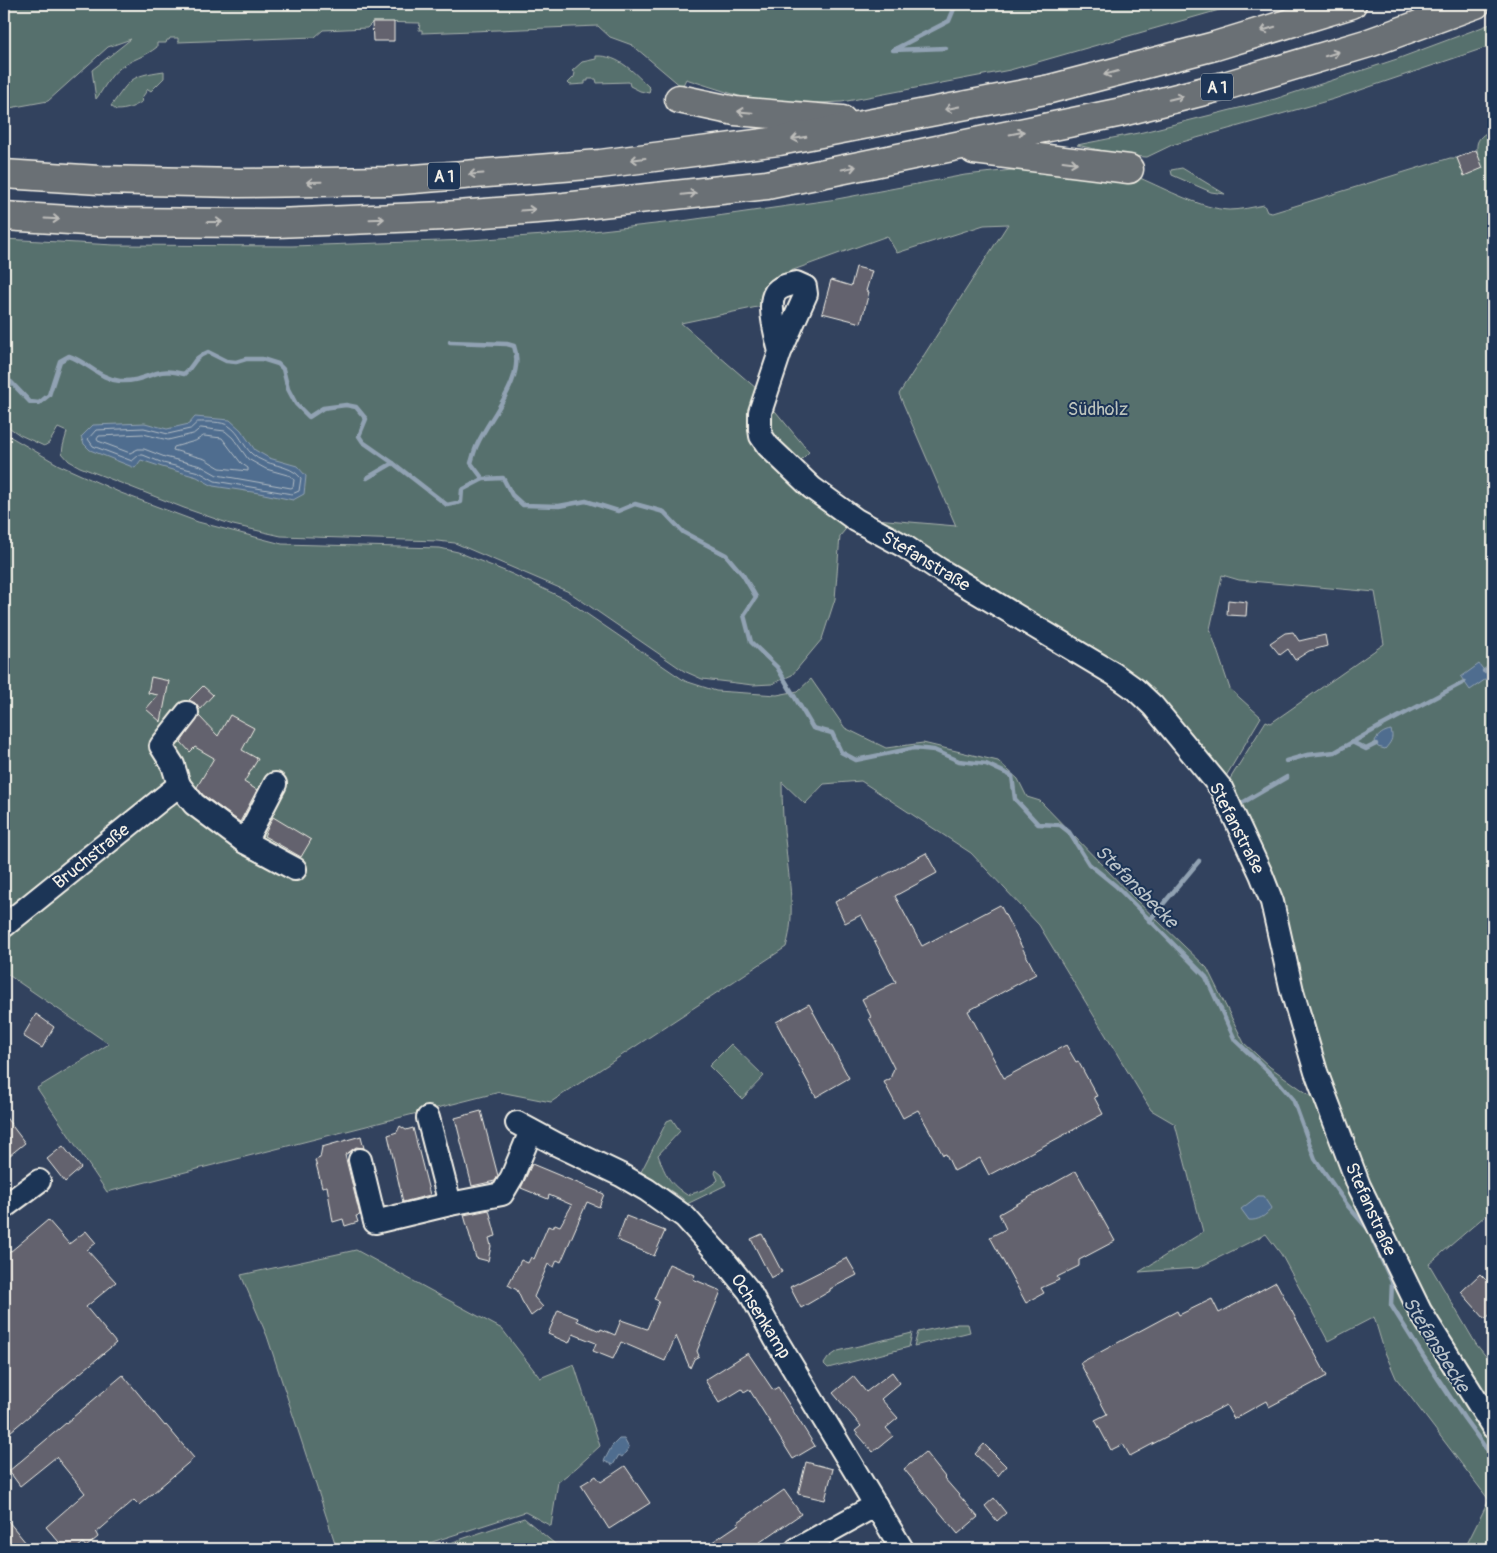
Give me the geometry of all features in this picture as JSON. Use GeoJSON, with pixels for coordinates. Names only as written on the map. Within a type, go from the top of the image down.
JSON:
{"type":"FeatureCollection","features":[{"type":"Feature","properties":{"kind":"highway","name":"A 1"},"geometry":{"type":"LineString","coordinates":[[4,174],[99,180],[240,183],[389,181],[600,164],[779,141],[1050,89],[1215,46],[1352,4]]}},
{"type":"Feature","properties":{"kind":"highway","name":"A 1"},"geometry":{"type":"LineString","coordinates":[[4,216],[102,222],[277,223],[454,215],[564,207],[767,185],[1122,112],[1228,85],[1369,43],[1476,4]]}},
{"type":"Feature","properties":{"kind":"highway"},"geometry":{"type":"LineString","coordinates":[[679,99],[735,111],[881,122]]}},
{"type":"Feature","properties":{"kind":"highway"},"geometry":{"type":"LineString","coordinates":[[952,147],[1128,169]]}},
{"type":"Feature","properties":{"kind":"street","name":"Stefanstraße"},"geometry":{"type":"LineString","coordinates":[[780,352],[760,412],[760,429],[768,446],[812,488],[856,520],[904,546],[940,570],[1114,674],[1135,689],[1153,706],[1221,788],[1272,902],[1292,990],[1316,1072],[1359,1186],[1420,1311],[1493,1427]]}},
{"type":"Feature","properties":{"kind":"street"},"geometry":{"type":"LineString","coordinates":[[187,714],[161,746],[173,764],[179,785],[194,804],[245,842],[295,869]]}},
{"type":"Feature","properties":{"kind":"street"},"geometry":{"type":"LineString","coordinates":[[245,842],[276,784]]}},
{"type":"Feature","properties":{"kind":"street","name":"Bruchstraße"},"geometry":{"type":"LineString","coordinates":[[4,926],[179,785]]}},
{"type":"Feature","properties":{"kind":"street"},"geometry":{"type":"LineString","coordinates":[[428,1118],[450,1204]]}},
{"type":"Feature","properties":{"kind":"street","name":"Ochsenkamp"},"geometry":{"type":"LineString","coordinates":[[360,1160],[375,1222],[502,1194],[512,1177],[524,1127],[647,1190],[684,1217],[723,1259],[749,1291],[775,1338],[902,1549]]}},
{"type":"Feature","properties":{"kind":"street"},"geometry":{"type":"LineString","coordinates":[[4,1207],[39,1181]]}},
{"type":"Feature","properties":{"kind":"street"},"geometry":{"type":"LineString","coordinates":[[797,1549],[876,1506]]}},
{"type":"Feature","properties":{"kind":"green space"},"geometry":{"type":"Polygon","coordinates":[[[4,4],[1240,4],[1010,70],[842,102],[794,104],[742,97],[686,79],[682,87],[632,45],[610,37],[598,26],[422,33],[422,30],[419,30],[420,23],[373,22],[367,28],[323,30],[315,37],[178,42],[178,38],[170,38],[166,43],[157,43],[157,47],[116,71],[96,99],[92,70],[131,39],[108,47],[48,101],[4,109],[4,4]]]}},
{"type":"Feature","properties":{"kind":"green space"},"geometry":{"type":"Polygon","coordinates":[[[1493,23],[1493,45],[1334,99],[1172,145],[1147,157],[1126,156],[1077,145],[1143,132],[1275,99],[1397,59],[1493,23]]]}},
{"type":"Feature","properties":{"kind":"green space"},"geometry":{"type":"Polygon","coordinates":[[[596,56],[612,58],[626,66],[650,88],[649,93],[630,86],[629,82],[597,83],[596,79],[588,79],[588,81],[585,81],[585,84],[570,85],[568,83],[575,73],[572,71],[582,62],[596,59],[596,56]]]}},
{"type":"Feature","properties":{"kind":"green space"},"geometry":{"type":"Polygon","coordinates":[[[164,71],[164,78],[151,91],[148,89],[141,99],[143,101],[124,109],[116,110],[111,106],[132,80],[144,75],[164,71]]]}},
{"type":"Feature","properties":{"kind":"green space","name":"Südholz"},"geometry":{"type":"Polygon","coordinates":[[[1493,130],[1493,1209],[1429,1264],[1476,1344],[1493,1365],[1493,1549],[1471,1549],[1466,1546],[1489,1500],[1396,1378],[1384,1350],[1374,1317],[1328,1341],[1281,1254],[1266,1234],[1198,1268],[1139,1272],[1203,1232],[1175,1124],[1151,1110],[1039,925],[971,853],[861,781],[824,784],[805,804],[782,782],[783,823],[791,910],[791,922],[786,947],[551,1102],[500,1092],[107,1192],[37,1088],[109,1044],[4,972],[4,433],[59,465],[121,493],[198,522],[282,544],[440,548],[458,552],[512,574],[565,599],[685,681],[716,691],[777,695],[798,691],[811,679],[845,728],[886,748],[923,743],[998,761],[1018,779],[1027,797],[1040,801],[1136,900],[1207,968],[1244,1043],[1270,1067],[1325,1106],[1225,787],[1266,721],[1271,723],[1384,644],[1375,592],[1239,580],[1222,575],[1210,629],[1230,689],[1261,717],[1222,783],[1144,689],[859,513],[840,536],[835,599],[822,639],[792,675],[772,684],[753,685],[702,679],[684,671],[569,592],[455,543],[281,536],[233,525],[184,508],[69,461],[62,453],[67,432],[58,428],[49,443],[44,446],[20,435],[4,424],[4,239],[114,245],[292,246],[470,240],[575,233],[682,221],[837,199],[965,175],[1012,170],[1062,170],[1129,181],[1140,178],[1184,198],[1219,209],[1242,209],[1264,205],[1267,212],[1272,213],[1450,158],[1457,158],[1464,175],[1482,168],[1477,145],[1481,137],[1493,130]],[[1008,224],[984,225],[897,253],[887,236],[774,277],[762,306],[681,323],[757,389],[809,452],[798,463],[851,504],[876,519],[956,526],[899,394],[1008,224]]]}},
{"type":"Feature","properties":{"kind":"green space"},"geometry":{"type":"Polygon","coordinates":[[[1182,168],[1225,194],[1211,192],[1172,175],[1171,170],[1182,168]]]}},
{"type":"Feature","properties":{"kind":"green space"},"geometry":{"type":"Polygon","coordinates":[[[731,1044],[764,1076],[742,1099],[709,1066],[731,1044]]]}},
{"type":"Feature","properties":{"kind":"green space"},"geometry":{"type":"Polygon","coordinates":[[[672,1119],[680,1131],[658,1155],[672,1183],[687,1195],[691,1194],[718,1180],[715,1173],[716,1170],[722,1175],[726,1185],[687,1204],[682,1198],[641,1172],[667,1121],[672,1119]]]}},
{"type":"Feature","properties":{"kind":"green space"},"geometry":{"type":"Polygon","coordinates":[[[356,1250],[502,1329],[540,1378],[574,1364],[600,1446],[558,1482],[551,1526],[525,1512],[426,1544],[427,1549],[337,1549],[267,1336],[241,1275],[356,1250]]]}},
{"type":"Feature","properties":{"kind":"green space"},"geometry":{"type":"Polygon","coordinates":[[[957,1324],[968,1324],[970,1332],[914,1346],[918,1332],[957,1324]]]}},
{"type":"Feature","properties":{"kind":"green space"},"geometry":{"type":"Polygon","coordinates":[[[912,1333],[909,1347],[828,1368],[824,1364],[828,1358],[838,1351],[912,1333]]]}},
{"type":"Feature","properties":{"kind":"green space"},"geometry":{"type":"Polygon","coordinates":[[[524,1518],[561,1549],[435,1548],[524,1518]]]}},
{"type":"Feature","properties":{"kind":"water"},"geometry":{"type":"Polygon","coordinates":[[[195,417],[230,420],[241,430],[255,450],[269,458],[297,466],[306,476],[304,494],[293,500],[213,486],[197,477],[141,460],[135,468],[90,450],[84,444],[81,437],[93,425],[145,423],[167,429],[189,424],[195,417]]]}},
{"type":"Feature","properties":{"kind":"water"},"geometry":{"type":"Polygon","coordinates":[[[1479,664],[1489,677],[1470,690],[1461,677],[1479,664]]]}},
{"type":"Feature","properties":{"kind":"water"},"geometry":{"type":"Polygon","coordinates":[[[1391,730],[1392,738],[1385,749],[1378,747],[1376,739],[1386,731],[1391,730]]]}},
{"type":"Feature","properties":{"kind":"water"},"geometry":{"type":"Polygon","coordinates":[[[1258,1196],[1263,1196],[1271,1208],[1262,1217],[1249,1220],[1241,1209],[1258,1196]]]}},
{"type":"Feature","properties":{"kind":"water"},"geometry":{"type":"Polygon","coordinates":[[[619,1439],[624,1439],[629,1448],[622,1457],[619,1455],[613,1465],[604,1461],[612,1446],[619,1439]]]}},
{"type":"Feature","properties":{"kind":"building"},"geometry":{"type":"Polygon","coordinates":[[[372,22],[394,22],[394,41],[373,41],[372,22]]]}},
{"type":"Feature","properties":{"kind":"building"},"geometry":{"type":"Polygon","coordinates":[[[1476,150],[1483,168],[1464,176],[1457,158],[1476,150]]]}},
{"type":"Feature","properties":{"kind":"building"},"geometry":{"type":"Polygon","coordinates":[[[856,267],[872,271],[866,291],[869,292],[861,323],[822,313],[831,280],[851,286],[856,267]]]}},
{"type":"Feature","properties":{"kind":"building"},"geometry":{"type":"Polygon","coordinates":[[[1228,600],[1247,602],[1246,616],[1227,615],[1228,600]]]}},
{"type":"Feature","properties":{"kind":"building"},"geometry":{"type":"Polygon","coordinates":[[[1293,632],[1299,641],[1325,635],[1327,646],[1309,651],[1295,660],[1288,649],[1280,655],[1270,643],[1285,633],[1293,632]]]}},
{"type":"Feature","properties":{"kind":"building"},"geometry":{"type":"Polygon","coordinates":[[[151,677],[169,681],[161,722],[146,709],[158,695],[148,693],[151,677]]]}},
{"type":"Feature","properties":{"kind":"building"},"geometry":{"type":"Polygon","coordinates":[[[203,686],[213,695],[199,710],[195,703],[189,700],[203,686]]]}},
{"type":"Feature","properties":{"kind":"building"},"geometry":{"type":"Polygon","coordinates":[[[230,715],[254,728],[242,750],[258,759],[244,782],[257,790],[240,822],[203,795],[197,787],[214,758],[195,747],[190,752],[181,742],[199,716],[218,736],[230,715]]]}},
{"type":"Feature","properties":{"kind":"building"},"geometry":{"type":"Polygon","coordinates":[[[273,817],[311,840],[301,857],[264,836],[273,817]]]}},
{"type":"Feature","properties":{"kind":"building"},"geometry":{"type":"Polygon","coordinates":[[[926,853],[937,873],[895,896],[922,946],[1000,905],[1036,974],[968,1011],[1004,1078],[1066,1045],[1076,1062],[1078,1061],[1097,1096],[1094,1097],[1103,1114],[989,1175],[980,1158],[954,1171],[946,1154],[943,1155],[918,1110],[903,1118],[884,1082],[890,1079],[894,1068],[869,1018],[871,1017],[862,999],[896,982],[861,915],[845,923],[835,902],[926,853]]]}},
{"type":"Feature","properties":{"kind":"building"},"geometry":{"type":"Polygon","coordinates":[[[809,1004],[849,1078],[816,1097],[776,1022],[809,1004]]]}},
{"type":"Feature","properties":{"kind":"building"},"geometry":{"type":"Polygon","coordinates":[[[36,1014],[54,1027],[42,1048],[23,1036],[36,1014]]]}},
{"type":"Feature","properties":{"kind":"building"},"geometry":{"type":"Polygon","coordinates":[[[481,1111],[498,1176],[495,1181],[472,1186],[455,1118],[481,1111]]]}},
{"type":"Feature","properties":{"kind":"building"},"geometry":{"type":"Polygon","coordinates":[[[4,1115],[25,1143],[4,1160],[4,1115]]]}},
{"type":"Feature","properties":{"kind":"building"},"geometry":{"type":"Polygon","coordinates":[[[400,1126],[406,1130],[413,1128],[430,1195],[403,1202],[388,1135],[397,1132],[400,1126]]]}},
{"type":"Feature","properties":{"kind":"building"},"geometry":{"type":"Polygon","coordinates":[[[361,1136],[364,1148],[356,1147],[345,1155],[360,1215],[356,1216],[358,1222],[345,1226],[343,1219],[333,1222],[327,1186],[322,1187],[315,1160],[320,1158],[322,1147],[361,1136]]]}},
{"type":"Feature","properties":{"kind":"building"},"geometry":{"type":"Polygon","coordinates":[[[63,1146],[81,1168],[65,1182],[47,1159],[63,1146]]]}},
{"type":"Feature","properties":{"kind":"building"},"geometry":{"type":"Polygon","coordinates":[[[532,1164],[604,1194],[599,1207],[587,1202],[561,1262],[557,1260],[554,1267],[548,1264],[534,1297],[543,1307],[531,1316],[517,1290],[508,1285],[521,1260],[528,1263],[531,1257],[534,1259],[548,1226],[553,1228],[555,1224],[560,1226],[572,1205],[549,1195],[548,1199],[521,1188],[532,1164]]]}},
{"type":"Feature","properties":{"kind":"building"},"geometry":{"type":"Polygon","coordinates":[[[1076,1171],[1115,1241],[1079,1260],[1079,1266],[1057,1277],[1059,1280],[1041,1288],[1044,1293],[1026,1303],[990,1237],[1006,1229],[999,1214],[1076,1171]]]}},
{"type":"Feature","properties":{"kind":"building"},"geometry":{"type":"Polygon","coordinates":[[[489,1210],[496,1236],[489,1238],[491,1246],[488,1261],[476,1258],[464,1215],[489,1210]]]}},
{"type":"Feature","properties":{"kind":"building"},"geometry":{"type":"Polygon","coordinates":[[[626,1216],[665,1231],[654,1256],[617,1240],[626,1216]]]}},
{"type":"Feature","properties":{"kind":"building"},"geometry":{"type":"Polygon","coordinates":[[[48,1220],[69,1244],[86,1231],[96,1243],[87,1250],[116,1282],[86,1307],[116,1343],[4,1437],[4,1257],[48,1220]]]}},
{"type":"Feature","properties":{"kind":"building"},"geometry":{"type":"Polygon","coordinates":[[[762,1234],[782,1272],[771,1278],[751,1239],[762,1234]]]}},
{"type":"Feature","properties":{"kind":"building"},"geometry":{"type":"Polygon","coordinates":[[[847,1258],[857,1275],[830,1289],[830,1291],[801,1308],[790,1287],[847,1258]]]}},
{"type":"Feature","properties":{"kind":"building"},"geometry":{"type":"Polygon","coordinates":[[[669,1264],[695,1275],[693,1279],[721,1291],[697,1351],[699,1356],[694,1359],[690,1368],[676,1336],[665,1361],[621,1342],[613,1359],[593,1351],[596,1343],[573,1334],[569,1343],[548,1334],[558,1310],[578,1318],[577,1321],[615,1335],[621,1320],[647,1329],[659,1301],[654,1299],[669,1264]]]}},
{"type":"Feature","properties":{"kind":"building"},"geometry":{"type":"Polygon","coordinates":[[[1480,1274],[1493,1287],[1493,1312],[1485,1319],[1461,1292],[1480,1274]]]}},
{"type":"Feature","properties":{"kind":"building"},"geometry":{"type":"Polygon","coordinates":[[[1276,1282],[1327,1376],[1269,1407],[1266,1401],[1234,1419],[1226,1405],[1130,1456],[1123,1444],[1111,1450],[1095,1420],[1107,1414],[1080,1363],[1177,1311],[1179,1315],[1212,1299],[1219,1313],[1276,1282]]]}},
{"type":"Feature","properties":{"kind":"building"},"geometry":{"type":"Polygon","coordinates":[[[748,1353],[773,1390],[778,1387],[815,1446],[793,1459],[749,1389],[744,1392],[742,1389],[719,1403],[705,1380],[748,1353]]]}},
{"type":"Feature","properties":{"kind":"building"},"geometry":{"type":"Polygon","coordinates":[[[892,1372],[900,1383],[881,1399],[898,1418],[886,1428],[893,1436],[873,1452],[855,1431],[861,1426],[833,1393],[853,1376],[866,1392],[892,1372]]]}},
{"type":"Feature","properties":{"kind":"building"},"geometry":{"type":"Polygon","coordinates":[[[123,1375],[194,1458],[139,1505],[134,1500],[96,1533],[98,1537],[86,1547],[83,1543],[76,1549],[65,1549],[46,1527],[85,1493],[56,1457],[20,1486],[9,1471],[123,1375]]]}},
{"type":"Feature","properties":{"kind":"building"},"geometry":{"type":"Polygon","coordinates":[[[984,1444],[1006,1466],[998,1476],[975,1454],[984,1444]]]}},
{"type":"Feature","properties":{"kind":"building"},"geometry":{"type":"Polygon","coordinates":[[[925,1452],[944,1478],[978,1517],[958,1534],[904,1469],[925,1452]]]}},
{"type":"Feature","properties":{"kind":"building"},"geometry":{"type":"Polygon","coordinates":[[[806,1462],[833,1469],[825,1500],[798,1494],[806,1462]]]}},
{"type":"Feature","properties":{"kind":"building"},"geometry":{"type":"Polygon","coordinates":[[[625,1466],[650,1503],[609,1529],[581,1485],[596,1476],[601,1482],[625,1466]]]}},
{"type":"Feature","properties":{"kind":"building"},"geometry":{"type":"Polygon","coordinates":[[[784,1490],[801,1514],[750,1549],[702,1549],[739,1524],[738,1522],[784,1490]]]}},
{"type":"Feature","properties":{"kind":"building"},"geometry":{"type":"Polygon","coordinates":[[[994,1498],[1006,1513],[997,1521],[985,1506],[994,1498]]]}},
{"type":"Feature","properties":{"kind":"building"},"geometry":{"type":"Polygon","coordinates":[[[4,1516],[31,1549],[4,1549],[4,1516]]]}},
{"type":"Feature","properties":{"kind":"waterway"},"geometry":{"type":"LineString","coordinates":[[946,48],[893,50],[949,21],[956,4]]}},
{"type":"Feature","properties":{"kind":"waterway"},"geometry":{"type":"LineString","coordinates":[[450,342],[507,344],[514,346],[516,359],[511,384],[477,445],[471,463],[483,479]]}},
{"type":"Feature","properties":{"kind":"waterway","name":"Stefansbecke"},"geometry":{"type":"LineString","coordinates":[[4,379],[11,382],[30,402],[39,403],[49,395],[60,361],[69,356],[106,377],[120,381],[130,381],[164,372],[184,374],[196,359],[208,352],[226,361],[236,362],[246,359],[262,359],[278,364],[283,369],[288,389],[296,404],[309,417],[323,408],[346,405],[356,407],[366,419],[359,436],[363,442],[447,505],[461,502],[462,490],[483,479],[503,478],[512,495],[523,505],[559,506],[586,501],[618,511],[635,504],[664,512],[683,532],[726,555],[743,575],[756,597],[744,615],[751,642],[777,667],[813,728],[832,733],[841,752],[856,760],[914,748],[934,750],[959,761],[986,764],[1012,776],[1015,799],[1038,824],[1060,825],[1069,832],[1089,864],[1116,886],[1206,977],[1235,1040],[1275,1078],[1293,1099],[1315,1159],[1348,1206],[1368,1229]]}},
{"type":"Feature","properties":{"kind":"waterway"},"geometry":{"type":"LineString","coordinates":[[367,478],[393,463]]}},
{"type":"Feature","properties":{"kind":"waterway"},"geometry":{"type":"LineString","coordinates":[[1484,671],[1490,667]]}},
{"type":"Feature","properties":{"kind":"waterway"},"geometry":{"type":"LineString","coordinates":[[1286,761],[1307,755],[1335,752],[1464,682]]}},
{"type":"Feature","properties":{"kind":"waterway"},"geometry":{"type":"LineString","coordinates":[[1352,742],[1366,749],[1376,744]]}},
{"type":"Feature","properties":{"kind":"waterway"},"geometry":{"type":"LineString","coordinates":[[1237,806],[1287,777]]}},
{"type":"Feature","properties":{"kind":"waterway"},"geometry":{"type":"LineString","coordinates":[[1149,921],[1199,861]]}},
{"type":"Feature","properties":{"kind":"waterway","name":"Stefansbecke"},"geometry":{"type":"LineString","coordinates":[[1373,1241],[1392,1282],[1391,1305],[1464,1418],[1493,1458]]}}]}
